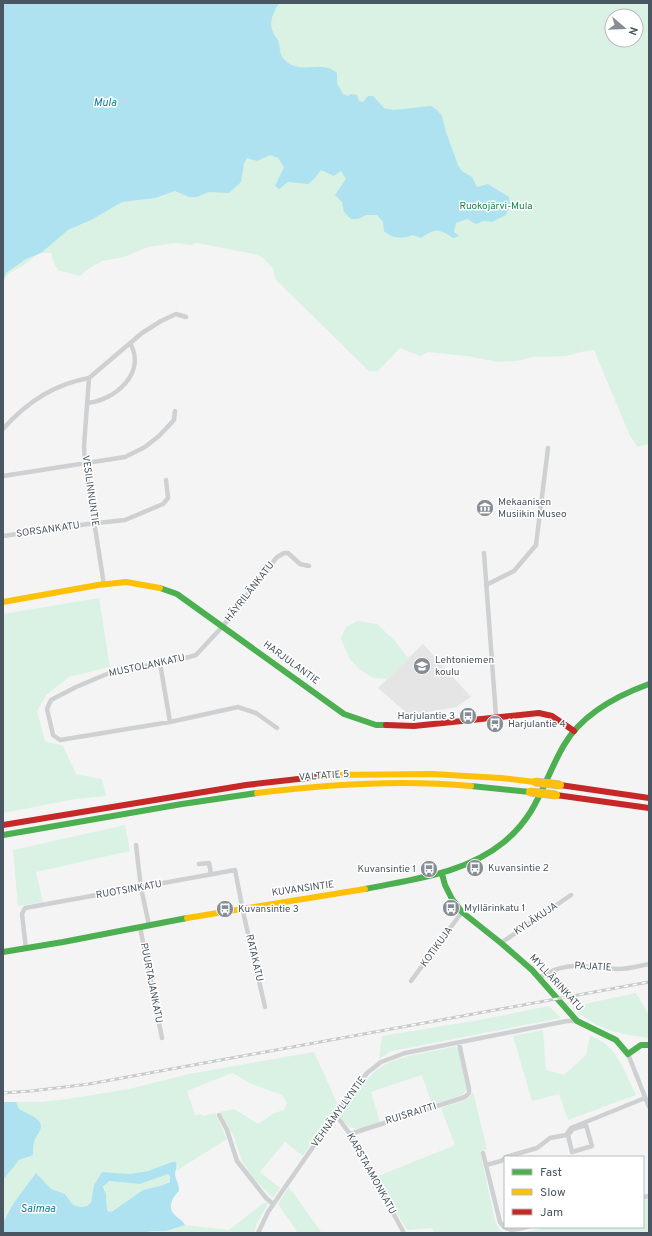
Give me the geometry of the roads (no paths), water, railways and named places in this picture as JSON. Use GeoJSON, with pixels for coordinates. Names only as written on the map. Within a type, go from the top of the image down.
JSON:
{"type":"FeatureCollection","features":[{"type":"Feature","properties":{"kind":"main road","name":"HARJULANTIE"},"geometry":{"type":"LineString","coordinates":[[3,602],[126,582],[155,586],[177,594],[344,714],[376,725],[414,726],[496,716],[539,713],[552,716],[574,731]]}},
{"type":"Feature","properties":{"kind":"main road"},"geometry":{"type":"LineString","coordinates":[[574,731],[610,701],[649,684]]}},
{"type":"Feature","properties":{"kind":"main road","name":"KUVANSINTIE"},"geometry":{"type":"LineString","coordinates":[[3,952],[243,908],[343,894],[442,874],[467,865],[483,857],[502,844],[518,829],[534,808],[555,762],[574,731]]}},
{"type":"Feature","properties":{"kind":"main road","name":"VALTATIE 5"},"geometry":{"type":"LineString","coordinates":[[3,825],[246,784],[331,775],[432,774],[501,778],[649,798]]}},
{"type":"Feature","properties":{"kind":"main road","name":"VALTATIE 5"},"geometry":{"type":"LineString","coordinates":[[3,835],[228,798],[309,787],[363,783],[428,783],[463,785],[556,795],[649,808]]}},
{"type":"Feature","properties":{"kind":"main road","name":"MYLLÄRINKATU"},"geometry":{"type":"LineString","coordinates":[[442,874],[452,900],[462,912],[532,970],[577,1021],[616,1040],[628,1054]]}},
{"type":"Feature","properties":{"kind":"main road"},"geometry":{"type":"LineString","coordinates":[[628,1054],[640,1045],[649,1045]]}},
{"type":"Feature","properties":{"kind":"street"},"geometry":{"type":"LineString","coordinates":[[3,429],[21,410],[49,391],[65,384],[89,378],[142,333],[176,314],[186,317]]}},
{"type":"Feature","properties":{"kind":"street"},"geometry":{"type":"LineString","coordinates":[[88,403],[97,402],[112,395],[128,381],[133,372],[136,360],[134,350],[130,343]]}},
{"type":"Feature","properties":{"kind":"street","name":"VESILINNUNTIE"},"geometry":{"type":"LineString","coordinates":[[89,378],[84,446],[85,464],[104,585]]}},
{"type":"Feature","properties":{"kind":"street"},"geometry":{"type":"LineString","coordinates":[[3,476],[85,464],[125,456],[145,447],[167,428],[174,420],[175,411]]}},
{"type":"Feature","properties":{"kind":"street"},"geometry":{"type":"LineString","coordinates":[[486,585],[514,571],[536,545],[548,448]]}},
{"type":"Feature","properties":{"kind":"street","name":"SORSANKATU"},"geometry":{"type":"LineString","coordinates":[[3,536],[125,520],[163,504],[168,498],[166,480]]}},
{"type":"Feature","properties":{"kind":"street","name":"HÄYRILÄNKATU"},"geometry":{"type":"LineString","coordinates":[[223,626],[277,557],[284,553],[288,553],[300,564],[309,566]]}},
{"type":"Feature","properties":{"kind":"street"},"geometry":{"type":"LineString","coordinates":[[484,553],[496,716]]}},
{"type":"Feature","properties":{"kind":"street","name":"MUSTOLANKATU"},"geometry":{"type":"LineString","coordinates":[[223,626],[196,655],[114,671],[76,687],[51,700],[47,710],[53,735],[60,740],[170,722],[238,707],[256,713],[276,728]]}},
{"type":"Feature","properties":{"kind":"street"},"geometry":{"type":"LineString","coordinates":[[160,663],[170,722]]}},
{"type":"Feature","properties":{"kind":"street"},"geometry":{"type":"LineString","coordinates":[[136,845],[141,888],[149,925]]}},
{"type":"Feature","properties":{"kind":"street"},"geometry":{"type":"LineString","coordinates":[[199,864],[209,863],[211,874]]}},
{"type":"Feature","properties":{"kind":"street","name":"RUOTSINKATU"},"geometry":{"type":"LineString","coordinates":[[26,949],[22,914],[25,908],[235,870],[243,908]]}},
{"type":"Feature","properties":{"kind":"street","name":"KYLÄKUJA"},"geometry":{"type":"LineString","coordinates":[[501,943],[571,895]]}},
{"type":"Feature","properties":{"kind":"street","name":"RATAKATU"},"geometry":{"type":"LineString","coordinates":[[243,908],[265,1007]]}},
{"type":"Feature","properties":{"kind":"street","name":"KOTIKUJA"},"geometry":{"type":"LineString","coordinates":[[411,981],[462,912]]}},
{"type":"Feature","properties":{"kind":"street","name":"PUURTAJANKATU"},"geometry":{"type":"LineString","coordinates":[[140,927],[162,1038]]}},
{"type":"Feature","properties":{"kind":"street","name":"PAJATIE"},"geometry":{"type":"LineString","coordinates":[[539,978],[556,969],[570,966],[583,965],[618,969],[649,964]]}},
{"type":"Feature","properties":{"kind":"street","name":"VEHNÄMYLLYNTIE"},"geometry":{"type":"LineString","coordinates":[[258,1233],[273,1204],[336,1115],[367,1073],[381,1062],[405,1053],[567,1021],[577,1021]]}},
{"type":"Feature","properties":{"kind":"street","name":"RUISRAITTI"},"geometry":{"type":"LineString","coordinates":[[350,1134],[465,1097],[470,1089],[459,1043]]}},
{"type":"Feature","properties":{"kind":"street","name":"MYLLÄRINKATU"},"geometry":{"type":"LineString","coordinates":[[628,1054],[649,1107]]}},
{"type":"Feature","properties":{"kind":"street"},"geometry":{"type":"LineString","coordinates":[[509,1156],[540,1147],[550,1138],[566,1135],[571,1128],[645,1098]]}},
{"type":"Feature","properties":{"kind":"street"},"geometry":{"type":"LineString","coordinates":[[219,1115],[227,1130],[237,1161],[266,1198],[273,1204]]}},
{"type":"Feature","properties":{"kind":"street","name":"KARSTAAMONKATU"},"geometry":{"type":"LineString","coordinates":[[336,1115],[350,1134],[404,1233]]}},
{"type":"Feature","properties":{"kind":"street"},"geometry":{"type":"LineString","coordinates":[[586,1125],[592,1146],[572,1152],[568,1135],[572,1129],[586,1125]]}},
{"type":"Feature","properties":{"kind":"street"},"geometry":{"type":"LineString","coordinates":[[566,1135],[571,1156]]}},
{"type":"Feature","properties":{"kind":"street"},"geometry":{"type":"LineString","coordinates":[[483,1153],[500,1222],[504,1226]]}},
{"type":"Feature","properties":{"kind":"street"},"geometry":{"type":"LineString","coordinates":[[486,1164],[501,1161],[504,1159]]}},
{"type":"Feature","properties":{"kind":"street"},"geometry":{"type":"LineString","coordinates":[[507,1228],[511,1230],[522,1228]]}},
{"type":"Feature","properties":{"kind":"water","name":"Mula"},"geometry":{"type":"Polygon","coordinates":[[[3,3],[279,3],[272,17],[271,25],[273,33],[278,40],[281,54],[289,64],[302,67],[324,67],[331,69],[337,73],[337,83],[343,94],[348,96],[351,94],[357,95],[359,101],[363,102],[368,96],[373,96],[384,108],[393,110],[431,106],[437,110],[442,116],[458,165],[462,171],[472,177],[477,187],[488,184],[509,197],[510,205],[506,215],[492,222],[483,221],[476,224],[467,219],[456,223],[454,232],[459,236],[453,238],[440,231],[434,231],[421,238],[413,235],[401,238],[394,237],[384,231],[383,222],[377,215],[366,215],[358,219],[351,219],[344,212],[342,202],[335,195],[346,179],[341,171],[334,176],[321,170],[308,184],[288,182],[279,189],[275,186],[284,167],[278,158],[270,155],[257,161],[247,158],[244,163],[241,182],[229,193],[209,192],[197,197],[189,197],[175,191],[155,198],[122,202],[93,219],[68,230],[41,253],[26,259],[6,273],[3,281],[3,3]]]}},
{"type":"Feature","properties":{"kind":"water","name":"Saimaa"},"geometry":{"type":"Polygon","coordinates":[[[3,1102],[16,1102],[19,1109],[38,1120],[41,1126],[35,1138],[33,1155],[19,1160],[3,1180],[3,1102]]]}},
{"type":"Feature","properties":{"kind":"water","name":"Saimaa"},"geometry":{"type":"Polygon","coordinates":[[[172,1162],[176,1162],[177,1165],[175,1175],[179,1186],[179,1191],[173,1199],[171,1208],[174,1214],[183,1221],[185,1225],[166,1231],[142,1233],[3,1233],[3,1223],[13,1204],[36,1173],[51,1189],[65,1194],[73,1205],[81,1207],[87,1206],[91,1202],[94,1185],[102,1172],[129,1174],[148,1171],[172,1162]],[[168,1174],[140,1184],[109,1181],[103,1187],[106,1194],[107,1210],[109,1212],[113,1211],[143,1190],[170,1182],[170,1176],[168,1174]]]}},
{"type":"Feature","properties":{"kind":"railway"},"geometry":{"type":"LineString","coordinates":[[3,1093],[89,1084],[649,982]]}},
{"type":"Feature","properties":{"kind":"place","name":"Mekaanisen Musiikin Museo"},"geometry":{"type":"Point","coordinates":[485,508]}},
{"type":"Feature","properties":{"kind":"place","name":"Lehtoniemen koulu"},"geometry":{"type":"Point","coordinates":[422,666]}},
{"type":"Feature","properties":{"kind":"place","name":"Harjulantie 3"},"geometry":{"type":"Point","coordinates":[468,716]}},
{"type":"Feature","properties":{"kind":"place","name":"Harjulantie 4"},"geometry":{"type":"Point","coordinates":[495,724]}},
{"type":"Feature","properties":{"kind":"place","name":"Kuvansintie 2"},"geometry":{"type":"Point","coordinates":[475,868]}},
{"type":"Feature","properties":{"kind":"place","name":"Kuvansintie 1"},"geometry":{"type":"Point","coordinates":[429,869]}},
{"type":"Feature","properties":{"kind":"place","name":"Myllärinkatu 1"},"geometry":{"type":"Point","coordinates":[451,908]}},
{"type":"Feature","properties":{"kind":"place","name":"Kuvansintie 3"},"geometry":{"type":"Point","coordinates":[225,909]}},
{"type":"Feature","properties":{"kind":"park label","name":"Ruokojärvi-Mula"},"geometry":{"type":"Point","coordinates":[496,206]}}]}
